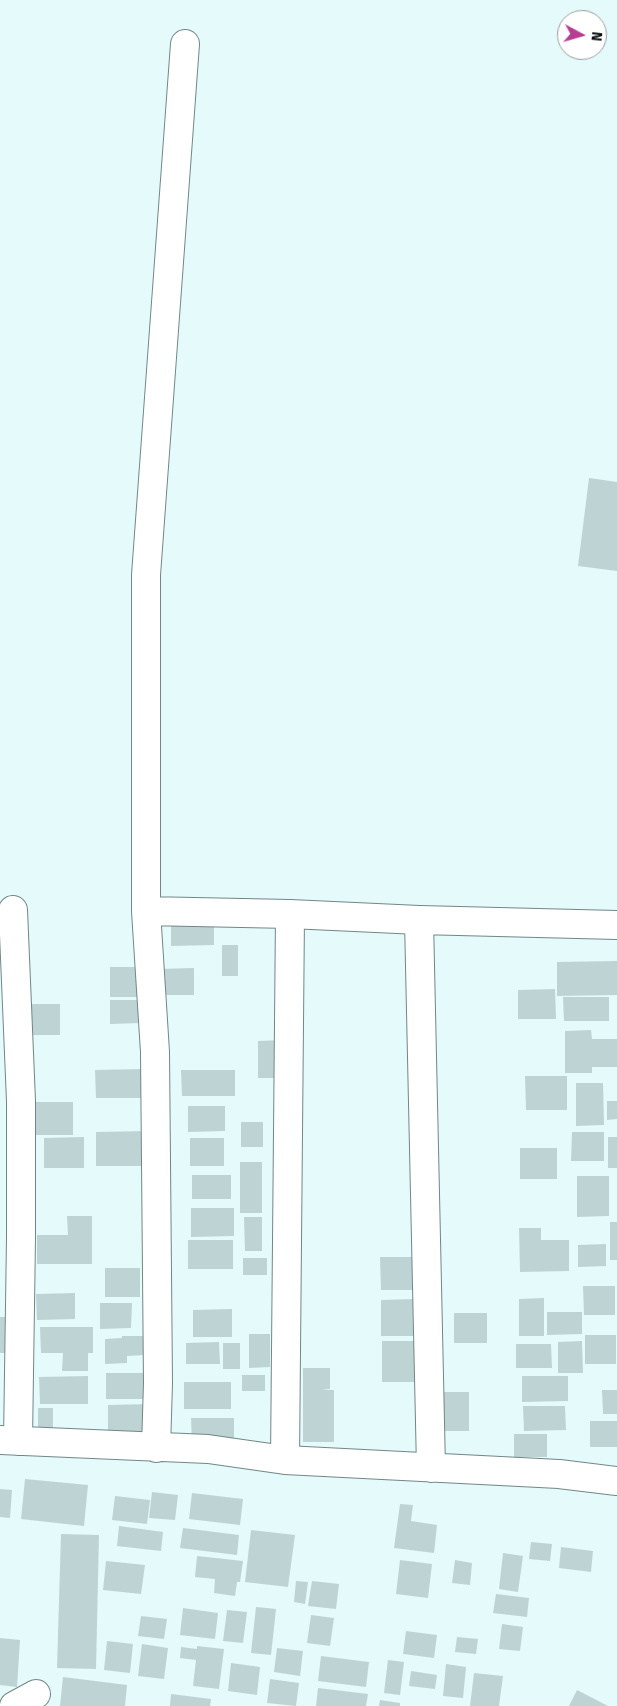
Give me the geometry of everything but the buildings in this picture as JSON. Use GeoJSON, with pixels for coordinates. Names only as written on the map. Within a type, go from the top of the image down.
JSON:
{"type":"FeatureCollection","features":[{"type":"Feature","properties":{"kind":"street"},"geometry":{"type":"LineString","coordinates":[[156,1448],[158,1383],[156,1061],[146,911],[146,575],[185,44]]}},
{"type":"Feature","properties":{"kind":"street"},"geometry":{"type":"LineString","coordinates":[[13,910],[20,1101],[21,1238],[9,1441],[208,1449],[285,1460],[559,1474],[617,1481]]}},
{"type":"Feature","properties":{"kind":"street"},"geometry":{"type":"LineString","coordinates":[[146,911],[617,925]]}},
{"type":"Feature","properties":{"kind":"street"},"geometry":{"type":"LineString","coordinates":[[285,1460],[290,914]]}},
{"type":"Feature","properties":{"kind":"street"},"geometry":{"type":"LineString","coordinates":[[419,920],[431,1468]]}}]}
